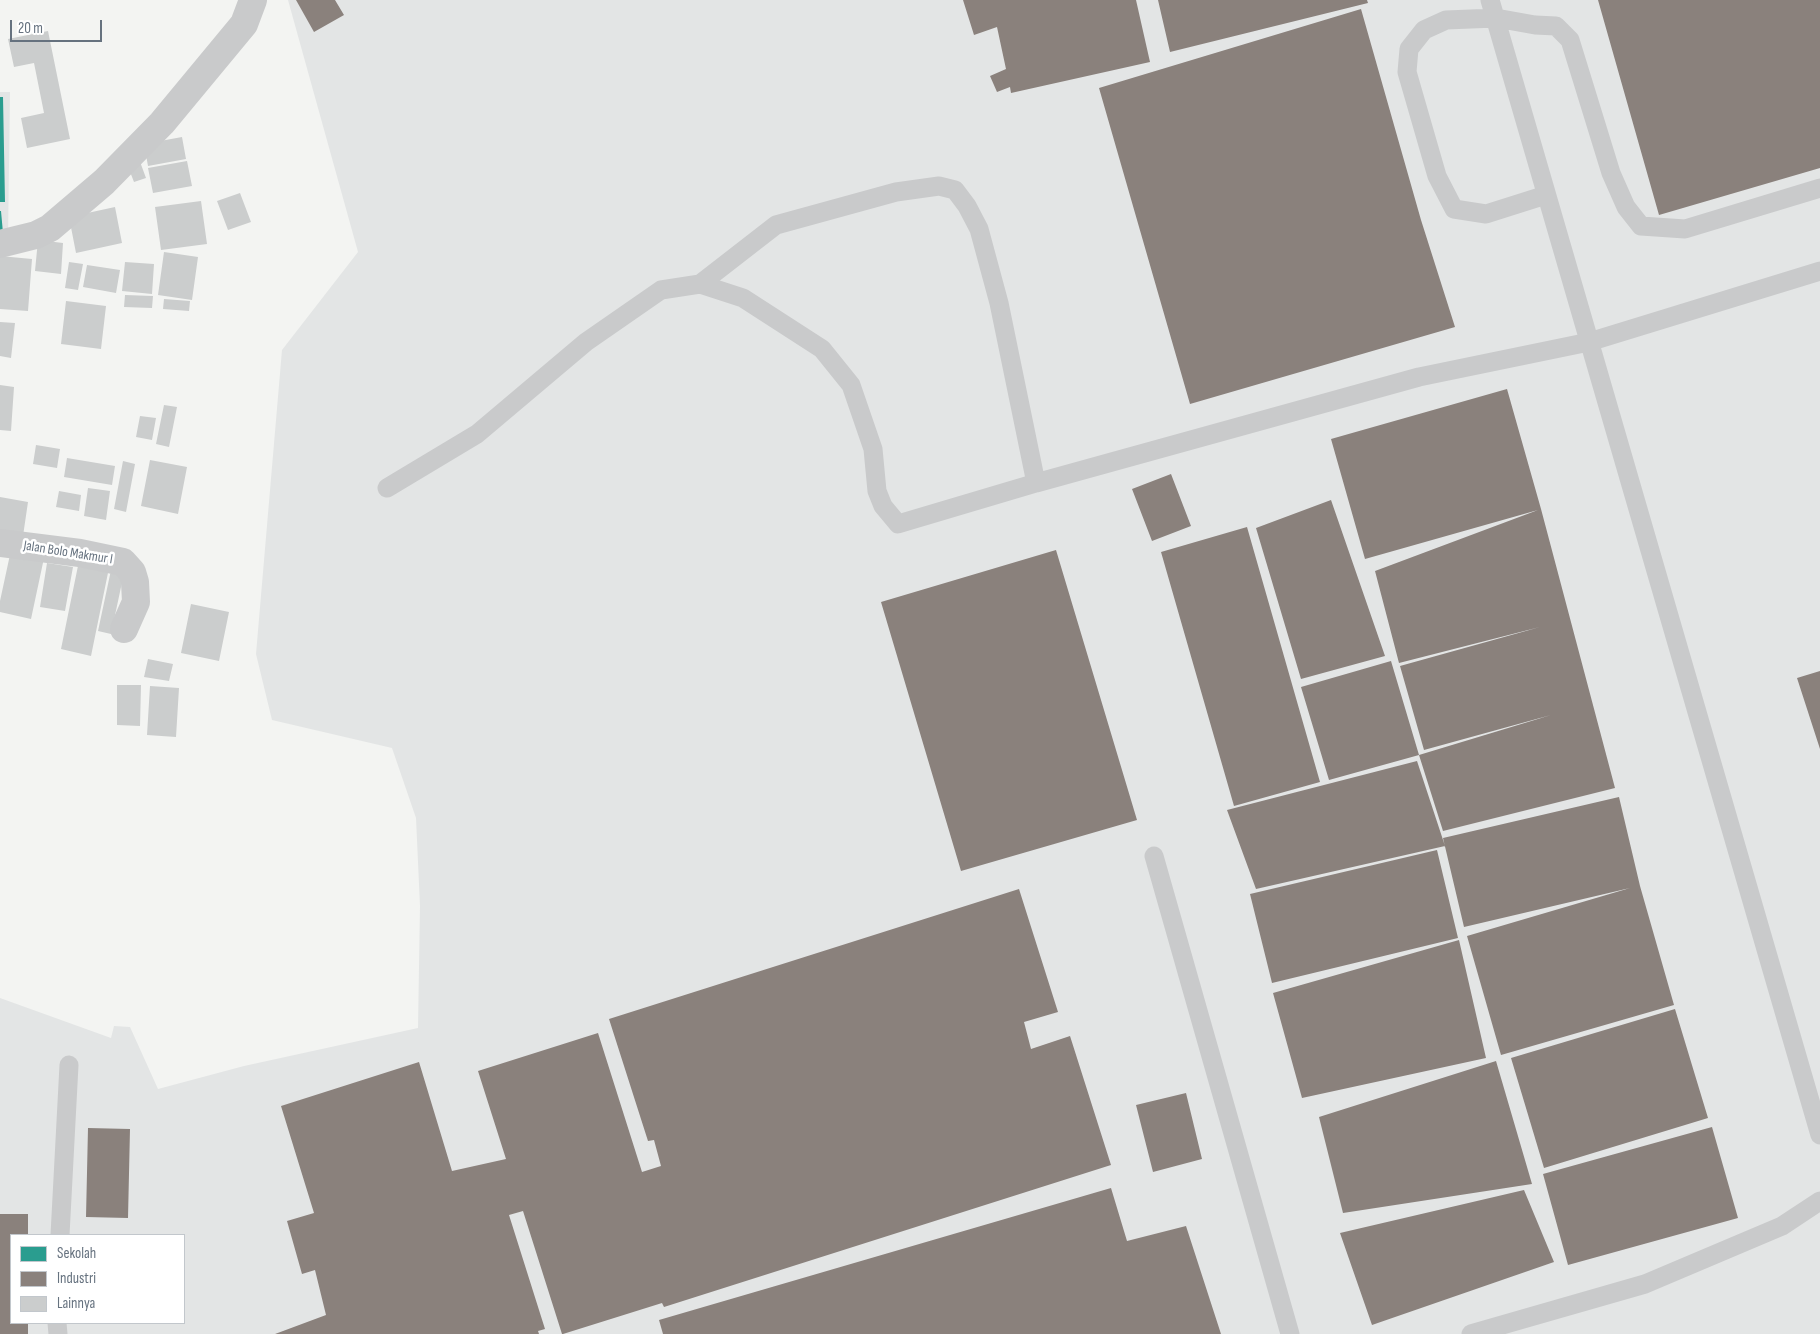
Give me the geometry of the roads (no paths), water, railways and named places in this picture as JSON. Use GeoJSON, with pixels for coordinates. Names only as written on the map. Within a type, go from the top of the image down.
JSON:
{"type":"FeatureCollection","features":[{"type":"Feature","properties":{"kind":"street"},"geometry":{"type":"LineString","coordinates":[[0,244],[36,235],[50,228],[104,182],[162,124],[244,24],[253,0]]}},
{"type":"Feature","properties":{"kind":"street","name":"Jalan Bolo Makmur I"},"geometry":{"type":"LineString","coordinates":[[0,543],[123,562],[132,572],[135,582],[136,602],[124,629]]}},
{"type":"Feature","properties":{"kind":"lane"},"geometry":{"type":"LineString","coordinates":[[1493,9],[1820,1135]]}},
{"type":"Feature","properties":{"kind":"lane"},"geometry":{"type":"LineString","coordinates":[[1546,195],[1486,214],[1454,209],[1437,176],[1407,72],[1409,49],[1424,30],[1446,20],[1493,9],[1535,25],[1556,26],[1570,40],[1611,173],[1626,207],[1641,226],[1685,229],[1820,188]]}},
{"type":"Feature","properties":{"kind":"lane"},"geometry":{"type":"LineString","coordinates":[[700,284],[776,225],[896,192],[938,186],[954,190],[967,206],[978,230],[998,303],[1036,482]]}},
{"type":"Feature","properties":{"kind":"lane"},"geometry":{"type":"LineString","coordinates":[[387,488],[477,434],[586,342],[661,290],[700,284],[743,298],[822,349],[851,385],[873,449],[878,491],[883,506],[898,524],[1036,482],[1419,377],[1589,342],[1820,271]]}},
{"type":"Feature","properties":{"kind":"lane"},"geometry":{"type":"LineString","coordinates":[[1154,856],[1290,1334]]}},
{"type":"Feature","properties":{"kind":"lane"},"geometry":{"type":"LineString","coordinates":[[60,1234],[69,1064]]}},
{"type":"Feature","properties":{"kind":"lane"},"geometry":{"type":"LineString","coordinates":[[1471,1334],[1645,1284],[1782,1226],[1820,1201]]}}]}
